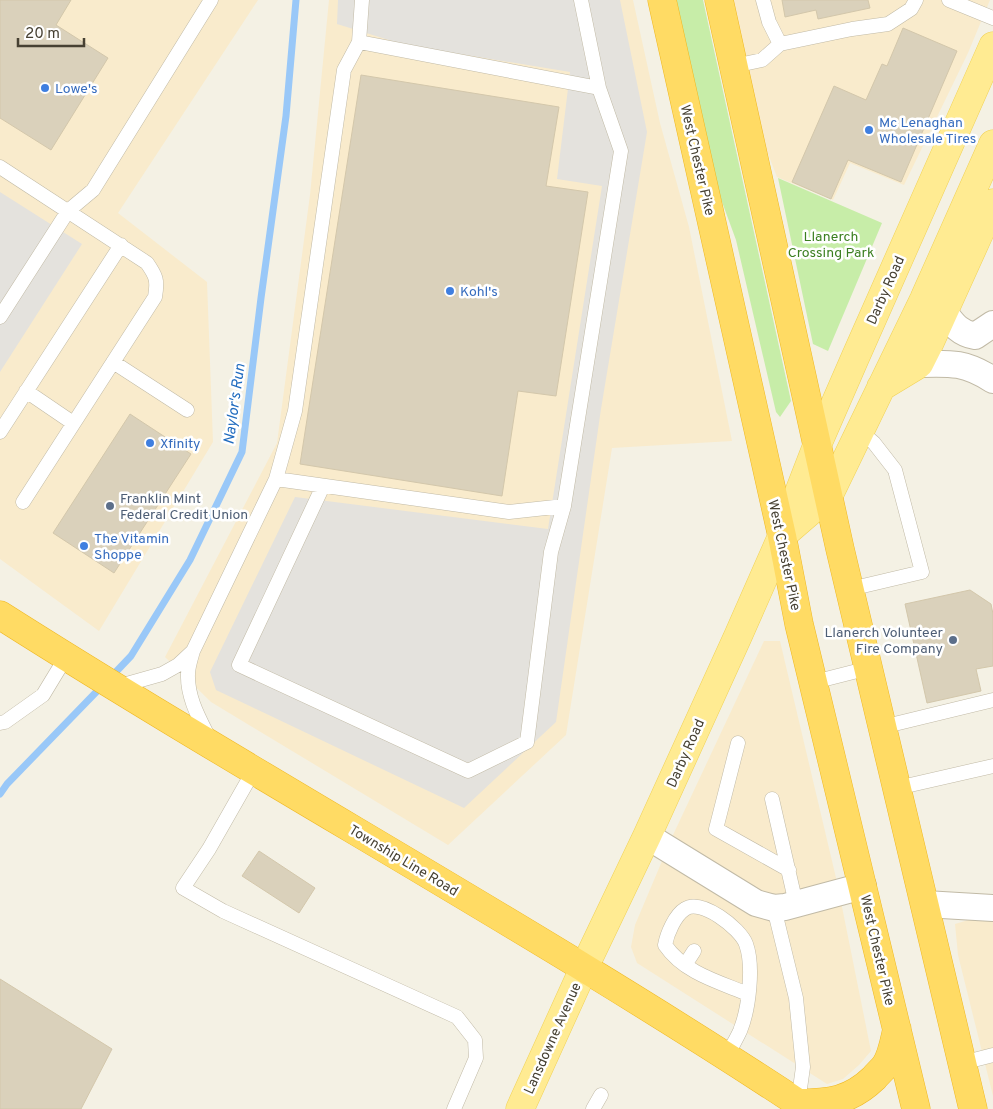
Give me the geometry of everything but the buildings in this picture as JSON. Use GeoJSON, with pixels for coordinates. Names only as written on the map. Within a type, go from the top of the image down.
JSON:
{"type":"FeatureCollection","features":[{"type":"Feature","properties":{"kind":"highway","name":"West Chester Pike"},"geometry":{"type":"LineString","coordinates":[[662,0],[782,536],[799,624],[916,1109]]}},
{"type":"Feature","properties":{"kind":"highway"},"geometry":{"type":"LineString","coordinates":[[719,0],[850,589],[973,1109]]}},
{"type":"Feature","properties":{"kind":"highway","name":"Township Line Road"},"geometry":{"type":"LineString","coordinates":[[0,615],[214,747],[584,968],[802,1106]]}},
{"type":"Feature","properties":{"kind":"highway"},"geometry":{"type":"LineString","coordinates":[[802,1106],[842,1099],[862,1089],[884,1067],[892,1051],[897,1029]]}},
{"type":"Feature","properties":{"kind":"main road","name":"Darby Road"},"geometry":{"type":"LineString","coordinates":[[584,968],[647,836],[782,536],[818,443],[993,46]]}},
{"type":"Feature","properties":{"kind":"main road","name":"Darby Road"},"geometry":{"type":"LineString","coordinates":[[782,536],[829,494],[924,299],[993,144]]}},
{"type":"Feature","properties":{"kind":"main road"},"geometry":{"type":"LineString","coordinates":[[881,387],[919,364],[993,204]]}},
{"type":"Feature","properties":{"kind":"main road","name":"Lansdowne Avenue"},"geometry":{"type":"LineString","coordinates":[[520,1109],[584,968]]}},
{"type":"Feature","properties":{"kind":"street"},"geometry":{"type":"LineString","coordinates":[[944,312],[956,329],[984,330],[974,354],[986,376]]}},
{"type":"Feature","properties":{"kind":"street"},"geometry":{"type":"LineString","coordinates":[[919,364],[952,363],[964,365],[986,376]]}},
{"type":"Feature","properties":{"kind":"street"},"geometry":{"type":"LineString","coordinates":[[647,836],[756,903],[785,906],[863,886]]}},
{"type":"Feature","properties":{"kind":"street"},"geometry":{"type":"LineString","coordinates":[[925,904],[993,908]]}},
{"type":"Feature","properties":{"kind":"lane"},"geometry":{"type":"LineString","coordinates":[[0,317],[68,211],[93,190],[211,0]]}},
{"type":"Feature","properties":{"kind":"lane"},"geometry":{"type":"LineString","coordinates":[[214,747],[191,698],[188,674],[193,651],[276,479],[296,411],[344,70],[359,42],[362,0]]}},
{"type":"Feature","properties":{"kind":"lane"},"geometry":{"type":"LineString","coordinates":[[323,486],[239,665],[468,771],[527,742],[551,552],[564,506],[621,152],[599,88],[580,0]]}},
{"type":"Feature","properties":{"kind":"lane"},"geometry":{"type":"LineString","coordinates":[[763,0],[769,22],[780,44]]}},
{"type":"Feature","properties":{"kind":"lane"},"geometry":{"type":"LineString","coordinates":[[734,66],[762,60],[780,44],[852,29],[888,24],[911,8],[916,0]]}},
{"type":"Feature","properties":{"kind":"lane"},"geometry":{"type":"LineString","coordinates":[[949,0],[993,18]]}},
{"type":"Feature","properties":{"kind":"lane"},"geometry":{"type":"LineString","coordinates":[[359,42],[599,88]]}},
{"type":"Feature","properties":{"kind":"lane"},"geometry":{"type":"LineString","coordinates":[[0,167],[147,263],[155,275],[158,284],[155,297],[23,502]]}},
{"type":"Feature","properties":{"kind":"lane"},"geometry":{"type":"LineString","coordinates":[[0,432],[121,245]]}},
{"type":"Feature","properties":{"kind":"lane"},"geometry":{"type":"LineString","coordinates":[[113,362],[187,410]]}},
{"type":"Feature","properties":{"kind":"lane"},"geometry":{"type":"LineString","coordinates":[[26,391],[74,423]]}},
{"type":"Feature","properties":{"kind":"lane"},"geometry":{"type":"LineString","coordinates":[[850,589],[922,572],[895,470],[874,444],[860,431]]}},
{"type":"Feature","properties":{"kind":"lane"},"geometry":{"type":"LineString","coordinates":[[276,479],[508,512],[564,506]]}},
{"type":"Feature","properties":{"kind":"lane"},"geometry":{"type":"LineString","coordinates":[[116,687],[162,674],[178,665],[193,651]]}},
{"type":"Feature","properties":{"kind":"lane"},"geometry":{"type":"LineString","coordinates":[[0,723],[5,722],[43,695],[66,657]]}},
{"type":"Feature","properties":{"kind":"lane"},"geometry":{"type":"LineString","coordinates":[[814,682],[869,668]]}},
{"type":"Feature","properties":{"kind":"lane"},"geometry":{"type":"LineString","coordinates":[[882,727],[993,700]]}},
{"type":"Feature","properties":{"kind":"lane"},"geometry":{"type":"LineString","coordinates":[[738,743],[716,829],[789,870]]}},
{"type":"Feature","properties":{"kind":"lane"},"geometry":{"type":"LineString","coordinates":[[897,788],[993,766]]}},
{"type":"Feature","properties":{"kind":"lane"},"geometry":{"type":"LineString","coordinates":[[254,770],[209,849],[183,888],[223,911],[457,1017],[475,1040],[476,1058],[454,1109]]}},
{"type":"Feature","properties":{"kind":"lane"},"geometry":{"type":"LineString","coordinates":[[772,799],[789,870],[785,906],[803,1067],[802,1106]]}},
{"type":"Feature","properties":{"kind":"lane"},"geometry":{"type":"LineString","coordinates":[[726,1058],[740,1030],[748,994],[749,963],[746,944],[736,928],[714,920],[712,911],[699,913],[692,906],[684,909],[668,932],[665,945],[673,956],[706,978],[748,994]]}},
{"type":"Feature","properties":{"kind":"lane"},"geometry":{"type":"LineString","coordinates":[[673,956],[680,944]]}},
{"type":"Feature","properties":{"kind":"lane"},"geometry":{"type":"LineString","coordinates":[[685,965],[694,951]]}},
{"type":"Feature","properties":{"kind":"lane"},"geometry":{"type":"LineString","coordinates":[[962,1063],[993,1055]]}},
{"type":"Feature","properties":{"kind":"lane"},"geometry":{"type":"LineString","coordinates":[[593,1109],[601,1095]]}},
{"type":"Feature","properties":{"kind":"shaded area"},"geometry":{"type":"Polygon","coordinates":[[[0,0],[258,0],[118,213],[207,282],[213,442],[99,631],[0,559],[0,0]]]}},
{"type":"Feature","properties":{"kind":"shaded area"},"geometry":{"type":"Polygon","coordinates":[[[329,0],[633,0],[660,123],[689,227],[732,441],[612,448],[566,735],[448,845],[211,702],[165,657],[277,443],[310,195],[329,0]]]}},
{"type":"Feature","properties":{"kind":"shaded area"},"geometry":{"type":"Polygon","coordinates":[[[338,0],[620,0],[647,132],[601,409],[556,722],[464,808],[216,690],[210,672],[295,497],[548,529],[602,186],[557,179],[570,72],[405,45],[337,24],[338,0]]]}},
{"type":"Feature","properties":{"kind":"shaded area"},"geometry":{"type":"Polygon","coordinates":[[[731,0],[990,0],[968,53],[904,185],[850,163],[833,200],[777,177],[763,141],[731,0]]]}},
{"type":"Feature","properties":{"kind":"shaded area"},"geometry":{"type":"Polygon","coordinates":[[[0,192],[82,244],[0,372],[0,192]]]}},
{"type":"Feature","properties":{"kind":"shaded area"},"geometry":{"type":"Polygon","coordinates":[[[764,641],[780,641],[837,882],[871,1051],[843,1079],[827,1084],[637,963],[631,947],[635,925],[673,835],[764,641]]]}},
{"type":"Feature","properties":{"kind":"shaded area"},"geometry":{"type":"Polygon","coordinates":[[[975,918],[993,921],[993,1096],[958,955],[955,924],[975,918]]]}},
{"type":"Feature","properties":{"kind":"green space"},"geometry":{"type":"Polygon","coordinates":[[[672,0],[703,0],[791,401],[780,417],[776,412],[736,240],[714,180],[672,0]]]}},
{"type":"Feature","properties":{"kind":"green space","name":"Llanerch Crossing Park"},"geometry":{"type":"Polygon","coordinates":[[[778,178],[882,223],[828,351],[813,344],[778,178]]]}},
{"type":"Feature","properties":{"kind":"waterway","name":"Naylor's Run"},"geometry":{"type":"LineString","coordinates":[[111,677],[131,656],[190,560],[242,452],[286,116],[296,0]]}},
{"type":"Feature","properties":{"kind":"waterway","name":"Naylor's Run"},"geometry":{"type":"LineString","coordinates":[[0,794],[7,784],[103,685]]}},
{"type":"Feature","properties":{"kind":"place","name":"Lowe's"},"geometry":{"type":"Point","coordinates":[45,88]}},
{"type":"Feature","properties":{"kind":"place","name":"Mc Lenaghan Wholesale Tires"},"geometry":{"type":"Point","coordinates":[869,130]}},
{"type":"Feature","properties":{"kind":"place","name":"Kohl's"},"geometry":{"type":"Point","coordinates":[450,291]}},
{"type":"Feature","properties":{"kind":"place","name":"Xfinity"},"geometry":{"type":"Point","coordinates":[150,443]}},
{"type":"Feature","properties":{"kind":"place","name":"Franklin Mint Federal Credit Union"},"geometry":{"type":"Point","coordinates":[110,506]}},
{"type":"Feature","properties":{"kind":"place","name":"The Vitamin Shoppe"},"geometry":{"type":"Point","coordinates":[84,546]}},
{"type":"Feature","properties":{"kind":"place","name":"Llanerch Volunteer Fire Company"},"geometry":{"type":"Point","coordinates":[953,640]}}]}
